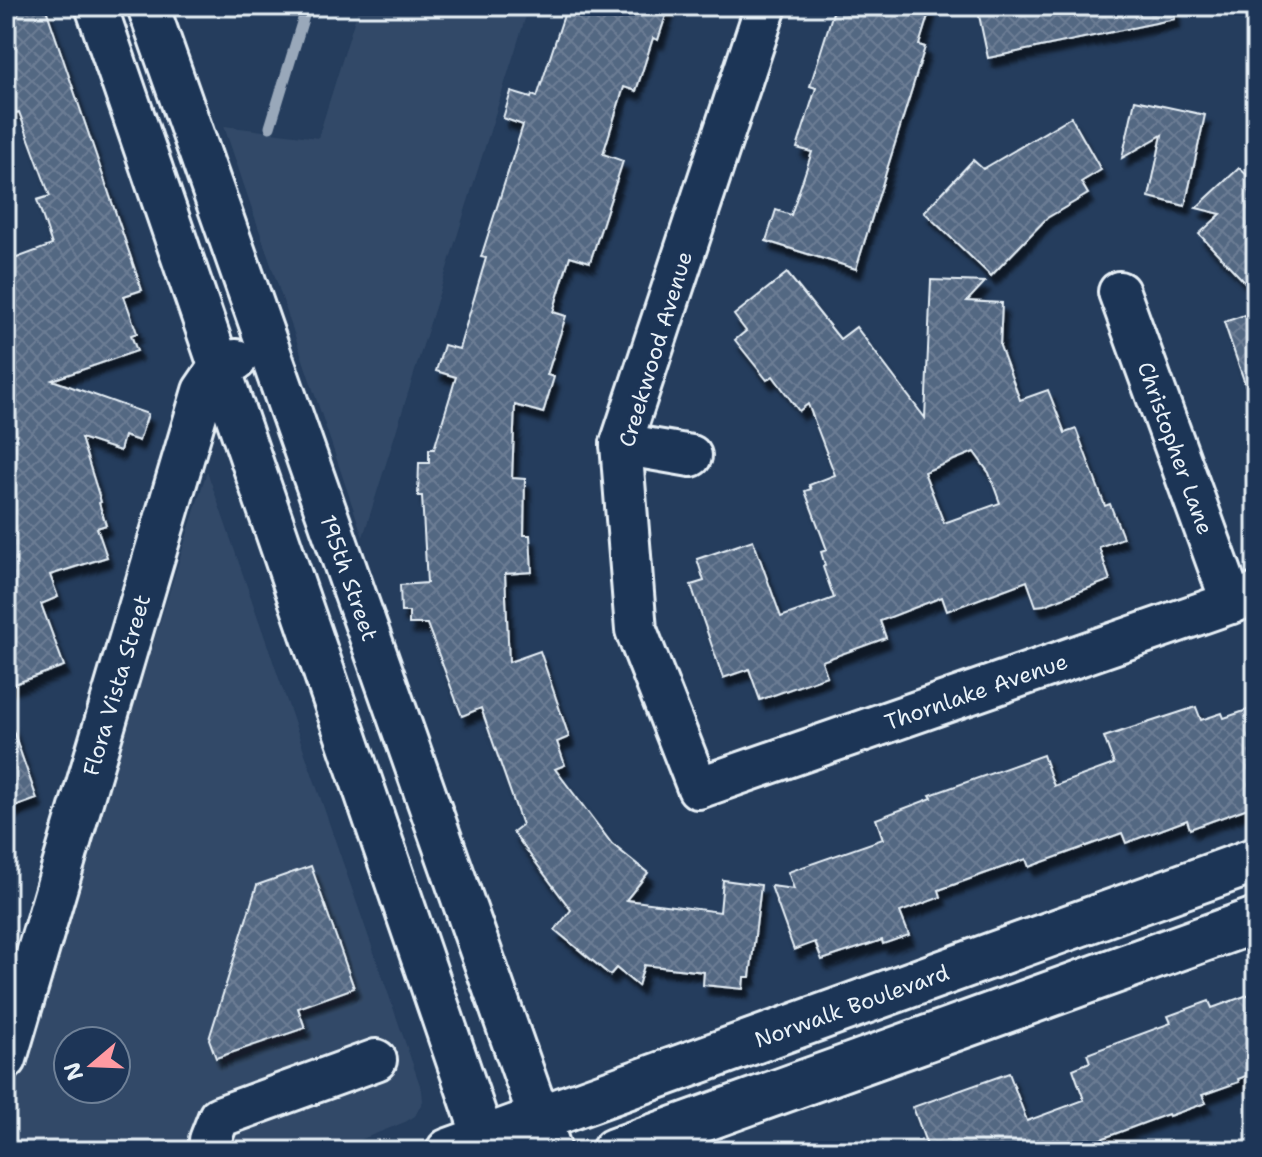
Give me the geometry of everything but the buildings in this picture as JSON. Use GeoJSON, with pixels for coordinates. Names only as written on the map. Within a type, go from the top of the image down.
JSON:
{"type":"FeatureCollection","features":[{"type":"Feature","properties":{"kind":"main road","name":"Norwalk Boulevard"},"geometry":{"type":"LineString","coordinates":[[474,1147],[545,1135],[1256,860]]}},
{"type":"Feature","properties":{"kind":"main road"},"geometry":{"type":"LineString","coordinates":[[614,1151],[1256,920]]}},
{"type":"Feature","properties":{"kind":"street"},"geometry":{"type":"LineString","coordinates":[[96,6],[220,366],[474,1147]]}},
{"type":"Feature","properties":{"kind":"street","name":"195th Street"},"geometry":{"type":"LineString","coordinates":[[148,6],[545,1135]]}},
{"type":"Feature","properties":{"kind":"street","name":"Creekwood Avenue"},"geometry":{"type":"LineString","coordinates":[[698,788],[636,630],[621,444],[766,6]]}},
{"type":"Feature","properties":{"kind":"street","name":"Christopher Lane"},"geometry":{"type":"LineString","coordinates":[[1119,292],[1244,599]]}},
{"type":"Feature","properties":{"kind":"street"},"geometry":{"type":"LineString","coordinates":[[220,366],[269,348]]}},
{"type":"Feature","properties":{"kind":"street","name":"Flora Vista Street"},"geometry":{"type":"LineString","coordinates":[[8,1037],[203,391],[220,366]]}},
{"type":"Feature","properties":{"kind":"street"},"geometry":{"type":"LineString","coordinates":[[621,444],[691,456]]}},
{"type":"Feature","properties":{"kind":"street","name":"Thornlake Avenue"},"geometry":{"type":"LineString","coordinates":[[698,788],[1244,599]]}},
{"type":"Feature","properties":{"kind":"street"},"geometry":{"type":"LineString","coordinates":[[210,1151],[210,1140],[219,1117],[376,1060]]}},
{"type":"Feature","properties":{"kind":"shaded area"},"geometry":{"type":"Polygon","coordinates":[[[359,6],[529,6],[363,537],[224,126],[318,138],[359,6]]]}},
{"type":"Feature","properties":{"kind":"shaded area"},"geometry":{"type":"Polygon","coordinates":[[[207,471],[423,1101],[415,1116],[405,1122],[332,1151],[6,1151],[6,1116],[207,471]]]}},
{"type":"Feature","properties":{"kind":"waterway"},"geometry":{"type":"LineString","coordinates":[[270,127],[307,6]]}}]}
